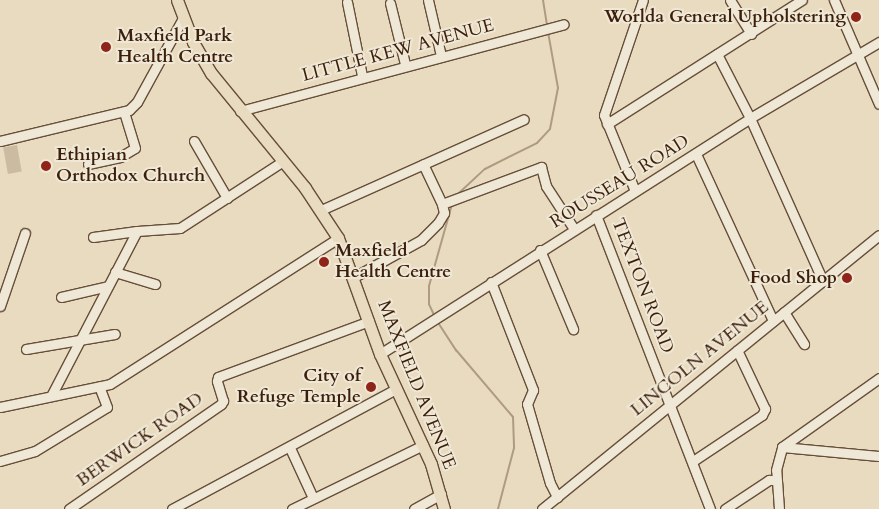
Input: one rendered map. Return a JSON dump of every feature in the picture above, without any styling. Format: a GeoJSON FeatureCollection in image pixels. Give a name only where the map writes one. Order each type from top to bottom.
{"type":"FeatureCollection","features":[{"type":"Feature","properties":{"kind":"main road","name":"MAXFIELD AVENUE"},"geometry":{"type":"LineString","coordinates":[[177,0],[183,18],[211,73],[321,210],[338,238],[354,277],[380,354],[423,445],[441,494],[444,509]]}},
{"type":"Feature","properties":{"kind":"street"},"geometry":{"type":"LineString","coordinates":[[428,0],[441,56]]}},
{"type":"Feature","properties":{"kind":"street"},"geometry":{"type":"LineString","coordinates":[[635,191],[604,115],[643,0]]}},
{"type":"Feature","properties":{"kind":"street"},"geometry":{"type":"LineString","coordinates":[[730,0],[751,34]]}},
{"type":"Feature","properties":{"kind":"street"},"geometry":{"type":"LineString","coordinates":[[607,124],[802,0]]}},
{"type":"Feature","properties":{"kind":"street"},"geometry":{"type":"LineString","coordinates":[[834,0],[879,104]]}},
{"type":"Feature","properties":{"kind":"street"},"geometry":{"type":"LineString","coordinates":[[347,2],[362,76]]}},
{"type":"Feature","properties":{"kind":"street"},"geometry":{"type":"LineString","coordinates":[[390,3],[405,64]]}},
{"type":"Feature","properties":{"kind":"street"},"geometry":{"type":"LineString","coordinates":[[0,141],[124,112],[137,102],[183,18]]}},
{"type":"Feature","properties":{"kind":"street","name":"LITTLE KEW AVENUE"},"geometry":{"type":"LineString","coordinates":[[240,111],[405,64],[564,24]]}},
{"type":"Feature","properties":{"kind":"street","name":"ROUSSEAU ROAD"},"geometry":{"type":"LineString","coordinates":[[380,354],[540,250],[696,154],[750,118],[879,42]]}},
{"type":"Feature","properties":{"kind":"street"},"geometry":{"type":"LineString","coordinates":[[717,54],[750,118],[822,281]]}},
{"type":"Feature","properties":{"kind":"street"},"geometry":{"type":"LineString","coordinates":[[88,164],[120,157],[135,148],[124,112]]}},
{"type":"Feature","properties":{"kind":"street"},"geometry":{"type":"LineString","coordinates":[[321,210],[524,119]]}},
{"type":"Feature","properties":{"kind":"street"},"geometry":{"type":"LineString","coordinates":[[194,141],[227,198]]}},
{"type":"Feature","properties":{"kind":"street"},"geometry":{"type":"LineString","coordinates":[[696,154],[773,321]]}},
{"type":"Feature","properties":{"kind":"street"},"geometry":{"type":"LineString","coordinates":[[93,237],[180,228],[283,161]]}},
{"type":"Feature","properties":{"kind":"street"},"geometry":{"type":"LineString","coordinates":[[354,277],[431,232],[444,213],[442,204],[423,164]]}},
{"type":"Feature","properties":{"kind":"street"},"geometry":{"type":"LineString","coordinates":[[442,204],[540,167],[546,186],[574,229]]}},
{"type":"Feature","properties":{"kind":"street","name":"TEXTON ROAD"},"geometry":{"type":"LineString","coordinates":[[596,215],[693,461],[710,509]]}},
{"type":"Feature","properties":{"kind":"street"},"geometry":{"type":"LineString","coordinates":[[51,396],[137,231]]}},
{"type":"Feature","properties":{"kind":"street"},"geometry":{"type":"LineString","coordinates":[[0,306],[25,233]]}},
{"type":"Feature","properties":{"kind":"street","name":"LINCOLN AVENUE"},"geometry":{"type":"LineString","coordinates":[[542,509],[879,235]]}},
{"type":"Feature","properties":{"kind":"street"},"geometry":{"type":"LineString","coordinates":[[0,407],[110,384],[338,238]]}},
{"type":"Feature","properties":{"kind":"street"},"geometry":{"type":"LineString","coordinates":[[540,250],[573,329]]}},
{"type":"Feature","properties":{"kind":"street"},"geometry":{"type":"LineString","coordinates":[[115,272],[155,284]]}},
{"type":"Feature","properties":{"kind":"street"},"geometry":{"type":"LineString","coordinates":[[491,282],[533,390],[527,404],[550,483],[557,496]]}},
{"type":"Feature","properties":{"kind":"street"},"geometry":{"type":"LineString","coordinates":[[61,298],[108,286]]}},
{"type":"Feature","properties":{"kind":"street"},"geometry":{"type":"LineString","coordinates":[[784,312],[804,344]]}},
{"type":"Feature","properties":{"kind":"street","name":"BERWICK ROAD"},"geometry":{"type":"LineString","coordinates":[[69,509],[221,404],[223,401],[217,382],[218,377],[369,320]]}},
{"type":"Feature","properties":{"kind":"street"},"geometry":{"type":"LineString","coordinates":[[26,349],[115,334]]}},
{"type":"Feature","properties":{"kind":"street"},"geometry":{"type":"LineString","coordinates":[[693,461],[762,415],[765,408],[737,350]]}},
{"type":"Feature","properties":{"kind":"street"},"geometry":{"type":"LineString","coordinates":[[779,509],[776,480],[777,459],[782,447],[877,382]]}},
{"type":"Feature","properties":{"kind":"street"},"geometry":{"type":"LineString","coordinates":[[0,461],[35,451],[107,407],[100,386]]}},
{"type":"Feature","properties":{"kind":"street"},"geometry":{"type":"LineString","coordinates":[[172,509],[290,448],[396,389]]}},
{"type":"Feature","properties":{"kind":"street"},"geometry":{"type":"LineString","coordinates":[[292,509],[423,445]]}},
{"type":"Feature","properties":{"kind":"street"},"geometry":{"type":"LineString","coordinates":[[782,447],[879,456]]}},
{"type":"Feature","properties":{"kind":"street"},"geometry":{"type":"LineString","coordinates":[[290,448],[313,498]]}},
{"type":"Feature","properties":{"kind":"street"},"geometry":{"type":"LineString","coordinates":[[725,509],[769,480],[776,480]]}},
{"type":"Feature","properties":{"kind":"street"},"geometry":{"type":"LineString","coordinates":[[414,509],[441,494]]}},
{"type":"Feature","properties":{"kind":"shaded area"},"geometry":{"type":"Polygon","coordinates":[[[17,145],[22,172],[8,174],[3,147],[17,145]]]}},
{"type":"Feature","properties":{"kind":"waterway"},"geometry":{"type":"LineString","coordinates":[[543,0],[547,25]]}},
{"type":"Feature","properties":{"kind":"waterway"},"geometry":{"type":"LineString","coordinates":[[459,193],[485,169],[537,143],[550,129],[558,88],[548,32]]}},
{"type":"Feature","properties":{"kind":"waterway"},"geometry":{"type":"LineString","coordinates":[[435,317],[429,304],[429,286],[452,204]]}},
{"type":"Feature","properties":{"kind":"waterway"},"geometry":{"type":"LineString","coordinates":[[437,321],[456,350],[513,417],[514,448],[498,509]]}},
{"type":"Feature","properties":{"kind":"place","name":"Worlda General Upholstering"},"geometry":{"type":"Point","coordinates":[856,17]}},
{"type":"Feature","properties":{"kind":"place","name":"Maxfield Park Health Centre"},"geometry":{"type":"Point","coordinates":[106,47]}},
{"type":"Feature","properties":{"kind":"place","name":"Ethipian Orthodox Church"},"geometry":{"type":"Point","coordinates":[46,166]}},
{"type":"Feature","properties":{"kind":"place","name":"Maxfield Health Centre"},"geometry":{"type":"Point","coordinates":[324,262]}},
{"type":"Feature","properties":{"kind":"place","name":"Food Shop"},"geometry":{"type":"Point","coordinates":[847,278]}},
{"type":"Feature","properties":{"kind":"place","name":"City of Refuge Temple"},"geometry":{"type":"Point","coordinates":[371,387]}}]}
